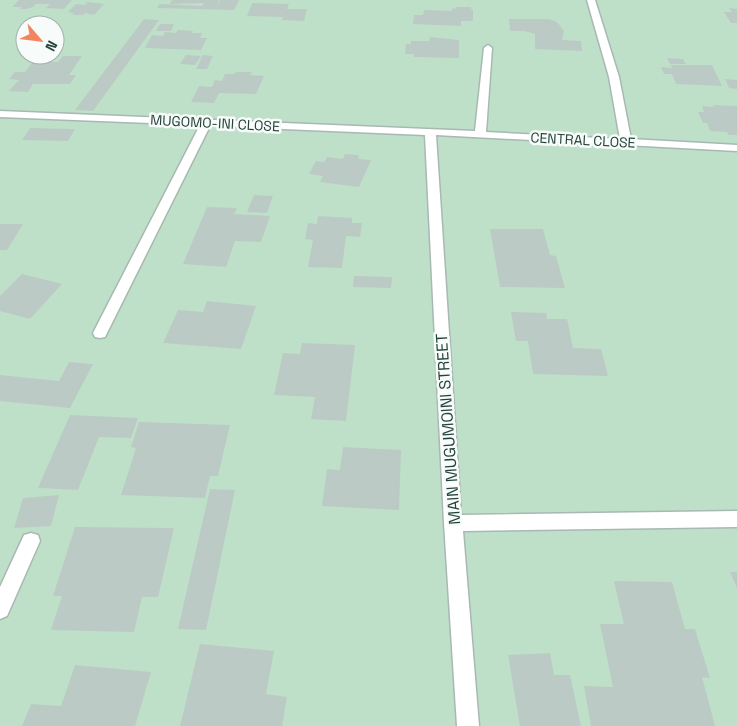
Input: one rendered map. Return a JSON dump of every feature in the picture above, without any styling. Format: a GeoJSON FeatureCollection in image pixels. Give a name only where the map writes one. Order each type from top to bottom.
{"type":"FeatureCollection","features":[{"type":"Feature","properties":{"kind":"street"},"geometry":{"type":"LineString","coordinates":[[591,0],[614,77],[626,142]]}},
{"type":"Feature","properties":{"kind":"street"},"geometry":{"type":"LineString","coordinates":[[480,135],[488,48]]}},
{"type":"Feature","properties":{"kind":"street","name":"MUGOMO-INI CLOSE"},"geometry":{"type":"LineString","coordinates":[[0,114],[430,132]]}},
{"type":"Feature","properties":{"kind":"street"},"geometry":{"type":"LineString","coordinates":[[100,333],[206,123]]}},
{"type":"Feature","properties":{"kind":"street","name":"CENTRAL CLOSE"},"geometry":{"type":"LineString","coordinates":[[430,132],[737,148]]}},
{"type":"Feature","properties":{"kind":"street","name":"MAIN MUGUMOINI STREET"},"geometry":{"type":"LineString","coordinates":[[430,132],[453,523],[468,726]]}},
{"type":"Feature","properties":{"kind":"street"},"geometry":{"type":"LineString","coordinates":[[453,523],[737,519]]}},
{"type":"Feature","properties":{"kind":"street"},"geometry":{"type":"LineString","coordinates":[[0,609],[31,541]]}},
{"type":"Feature","properties":{"kind":"green space"},"geometry":{"type":"Polygon","coordinates":[[[0,0],[737,0],[737,726],[0,726],[0,0]]]}},
{"type":"Feature","properties":{"kind":"building"},"geometry":{"type":"Polygon","coordinates":[[[19,0],[72,0],[64,9],[46,8],[50,4],[36,4],[26,9],[12,7],[19,0]]]}},
{"type":"Feature","properties":{"kind":"building"},"geometry":{"type":"Polygon","coordinates":[[[172,0],[219,0],[217,6],[220,0],[239,0],[234,10],[157,8],[159,4],[202,6],[204,3],[170,4],[172,0]]]}},
{"type":"Feature","properties":{"kind":"building"},"geometry":{"type":"Polygon","coordinates":[[[87,2],[104,4],[94,15],[85,13],[83,15],[72,15],[74,13],[68,12],[76,4],[85,5],[87,2]]]}},
{"type":"Feature","properties":{"kind":"building"},"geometry":{"type":"Polygon","coordinates":[[[252,3],[289,4],[287,9],[307,9],[304,21],[282,20],[283,17],[247,16],[252,3]]]}},
{"type":"Feature","properties":{"kind":"building"},"geometry":{"type":"Polygon","coordinates":[[[456,7],[471,7],[473,10],[473,21],[461,21],[461,26],[413,24],[414,15],[423,15],[424,10],[452,11],[452,8],[456,9],[456,7]]]}},
{"type":"Feature","properties":{"kind":"building"},"geometry":{"type":"Polygon","coordinates":[[[729,8],[737,9],[737,23],[731,23],[724,12],[732,12],[729,8]]]}},
{"type":"Feature","properties":{"kind":"building"},"geometry":{"type":"Polygon","coordinates":[[[144,19],[159,20],[93,111],[75,110],[144,19]]]}},
{"type":"Feature","properties":{"kind":"building"},"geometry":{"type":"Polygon","coordinates":[[[509,19],[549,19],[557,22],[564,31],[562,40],[581,41],[582,51],[535,49],[535,34],[524,31],[510,31],[509,19]]]}},
{"type":"Feature","properties":{"kind":"building"},"geometry":{"type":"Polygon","coordinates":[[[160,24],[174,24],[171,31],[156,31],[160,24]]]}},
{"type":"Feature","properties":{"kind":"building"},"geometry":{"type":"Polygon","coordinates":[[[178,30],[202,33],[200,38],[207,38],[201,50],[145,48],[152,35],[163,36],[165,32],[176,33],[178,30]]]}},
{"type":"Feature","properties":{"kind":"building"},"geometry":{"type":"Polygon","coordinates":[[[430,37],[459,40],[459,58],[414,57],[414,54],[405,54],[406,44],[411,44],[411,41],[429,41],[430,37]]]}},
{"type":"Feature","properties":{"kind":"building"},"geometry":{"type":"Polygon","coordinates":[[[186,55],[201,56],[195,65],[180,64],[186,55]]]}},
{"type":"Feature","properties":{"kind":"building"},"geometry":{"type":"Polygon","coordinates":[[[203,55],[213,56],[207,69],[196,69],[203,55]]]}},
{"type":"Feature","properties":{"kind":"building"},"geometry":{"type":"Polygon","coordinates":[[[65,56],[82,56],[69,75],[76,75],[70,84],[33,84],[28,92],[9,91],[19,80],[9,79],[15,72],[25,72],[31,65],[65,65],[65,56]]]}},
{"type":"Feature","properties":{"kind":"building"},"geometry":{"type":"Polygon","coordinates":[[[667,58],[683,59],[686,64],[670,64],[667,58]]]}},
{"type":"Feature","properties":{"kind":"building"},"geometry":{"type":"Polygon","coordinates":[[[671,65],[712,65],[722,86],[676,84],[672,74],[664,74],[661,67],[672,68],[671,65]]]}},
{"type":"Feature","properties":{"kind":"building"},"geometry":{"type":"Polygon","coordinates":[[[236,72],[252,72],[250,75],[264,76],[256,94],[219,93],[214,103],[191,102],[199,86],[212,87],[215,80],[222,81],[225,74],[234,74],[236,72]]]}},
{"type":"Feature","properties":{"kind":"building"},"geometry":{"type":"Polygon","coordinates":[[[725,79],[737,80],[737,89],[729,88],[725,79]]]}},
{"type":"Feature","properties":{"kind":"building"},"geometry":{"type":"Polygon","coordinates":[[[713,105],[737,106],[737,135],[728,135],[727,132],[710,131],[707,123],[703,123],[698,112],[704,112],[702,106],[714,107],[713,105]]]}},
{"type":"Feature","properties":{"kind":"building"},"geometry":{"type":"Polygon","coordinates":[[[30,128],[75,129],[68,141],[22,140],[30,128]]]}},
{"type":"Feature","properties":{"kind":"building"},"geometry":{"type":"Polygon","coordinates":[[[345,154],[359,155],[358,159],[371,160],[359,187],[320,182],[323,176],[309,174],[316,161],[324,162],[327,157],[343,159],[345,154]]]}},
{"type":"Feature","properties":{"kind":"building"},"geometry":{"type":"Polygon","coordinates":[[[254,195],[273,196],[267,213],[247,212],[254,195]]]}},
{"type":"Feature","properties":{"kind":"building"},"geometry":{"type":"Polygon","coordinates":[[[207,207],[237,208],[234,214],[270,216],[261,242],[235,241],[226,267],[183,264],[207,207]]]}},
{"type":"Feature","properties":{"kind":"building"},"geometry":{"type":"Polygon","coordinates":[[[318,216],[352,218],[352,223],[362,223],[360,237],[346,236],[342,268],[308,267],[313,240],[305,239],[308,223],[317,224],[318,216]]]}},
{"type":"Feature","properties":{"kind":"building"},"geometry":{"type":"Polygon","coordinates":[[[0,224],[23,224],[7,250],[0,250],[0,224]]]}},
{"type":"Feature","properties":{"kind":"building"},"geometry":{"type":"Polygon","coordinates":[[[490,229],[543,229],[550,255],[556,256],[565,288],[500,287],[490,229]]]}},
{"type":"Feature","properties":{"kind":"building"},"geometry":{"type":"Polygon","coordinates":[[[22,274],[62,284],[30,319],[0,311],[0,296],[22,274]]]}},
{"type":"Feature","properties":{"kind":"building"},"geometry":{"type":"Polygon","coordinates":[[[354,276],[392,277],[391,288],[353,287],[354,276]]]}},
{"type":"Feature","properties":{"kind":"building"},"geometry":{"type":"Polygon","coordinates":[[[207,301],[256,306],[241,349],[163,343],[178,310],[203,312],[207,301]]]}},
{"type":"Feature","properties":{"kind":"building"},"geometry":{"type":"Polygon","coordinates":[[[511,312],[546,313],[547,319],[567,319],[573,348],[601,349],[608,376],[533,374],[528,341],[516,341],[511,312]]]}},
{"type":"Feature","properties":{"kind":"building"},"geometry":{"type":"Polygon","coordinates":[[[302,343],[355,345],[346,421],[311,419],[315,397],[274,395],[283,353],[300,354],[302,343]]]}},
{"type":"Feature","properties":{"kind":"building"},"geometry":{"type":"Polygon","coordinates":[[[69,362],[93,364],[70,408],[0,401],[0,375],[59,381],[69,362]]]}},
{"type":"Feature","properties":{"kind":"building"},"geometry":{"type":"Polygon","coordinates":[[[70,415],[138,418],[131,438],[99,437],[78,490],[38,488],[70,415]]]}},
{"type":"Feature","properties":{"kind":"building"},"geometry":{"type":"Polygon","coordinates":[[[139,422],[230,425],[218,476],[210,476],[205,498],[121,495],[136,448],[131,447],[139,422]]]}},
{"type":"Feature","properties":{"kind":"building"},"geometry":{"type":"Polygon","coordinates":[[[343,447],[401,450],[399,510],[322,506],[327,469],[340,470],[343,447]]]}},
{"type":"Feature","properties":{"kind":"building"},"geometry":{"type":"Polygon","coordinates":[[[210,489],[235,490],[206,630],[178,629],[210,489]]]}},
{"type":"Feature","properties":{"kind":"building"},"geometry":{"type":"Polygon","coordinates":[[[59,495],[51,526],[14,528],[23,498],[59,495]]]}},
{"type":"Feature","properties":{"kind":"building"},"geometry":{"type":"Polygon","coordinates":[[[75,527],[174,528],[158,597],[142,597],[134,632],[51,630],[62,596],[53,596],[75,527]]]}},
{"type":"Feature","properties":{"kind":"building"},"geometry":{"type":"Polygon","coordinates":[[[730,572],[737,572],[737,588],[730,572]]]}},
{"type":"Feature","properties":{"kind":"building"},"geometry":{"type":"Polygon","coordinates":[[[614,581],[672,582],[685,629],[695,629],[710,678],[702,677],[715,726],[591,726],[584,686],[613,687],[600,624],[624,624],[614,581]]]}},
{"type":"Feature","properties":{"kind":"building"},"geometry":{"type":"Polygon","coordinates":[[[200,644],[274,651],[266,694],[287,697],[282,726],[180,726],[200,644]]]}},
{"type":"Feature","properties":{"kind":"building"},"geometry":{"type":"Polygon","coordinates":[[[550,653],[554,675],[570,675],[581,726],[520,726],[508,655],[550,653]]]}},
{"type":"Feature","properties":{"kind":"building"},"geometry":{"type":"Polygon","coordinates":[[[75,665],[151,672],[135,726],[22,726],[31,704],[61,706],[75,665]]]}}]}
